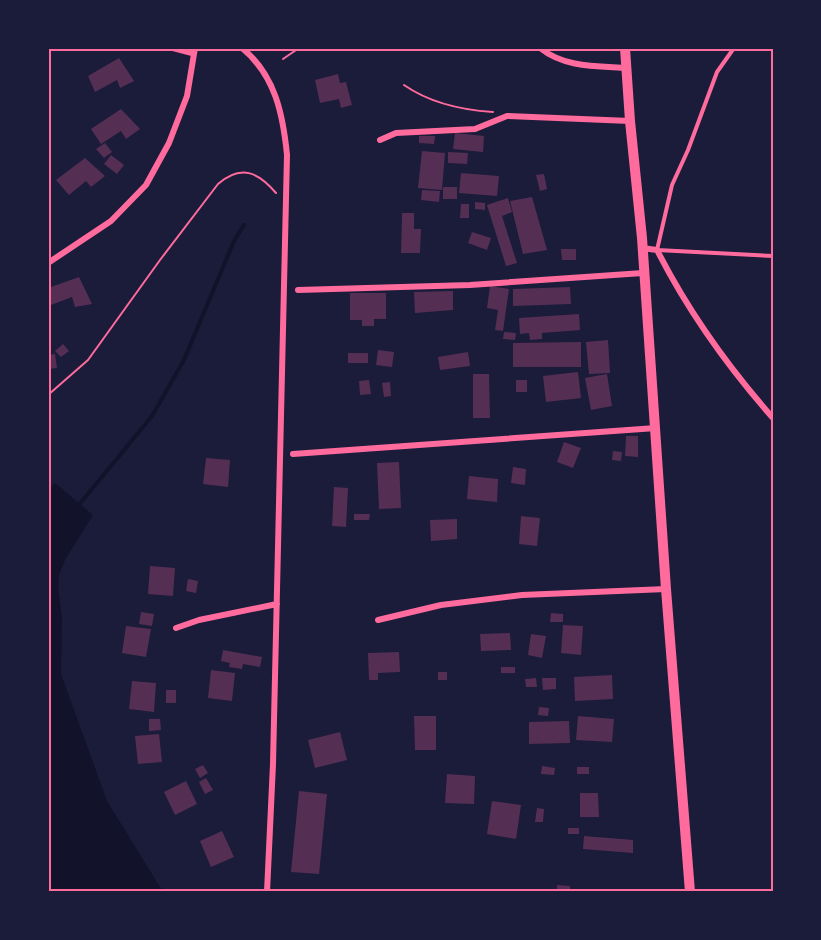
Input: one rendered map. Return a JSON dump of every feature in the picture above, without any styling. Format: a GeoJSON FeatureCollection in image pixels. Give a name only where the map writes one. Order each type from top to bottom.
{"type":"FeatureCollection","features":[{"type":"Feature","properties":{"kind":"main road"},"geometry":{"type":"LineString","coordinates":[[626,48],[690,892]]}},
{"type":"Feature","properties":{"kind":"street"},"geometry":{"type":"LineString","coordinates":[[48,263],[111,221],[146,185],[169,143],[187,96],[193,51],[172,48]]}},
{"type":"Feature","properties":{"kind":"street"},"geometry":{"type":"LineString","coordinates":[[242,48],[254,58],[267,75],[277,98],[287,155],[273,764],[267,892]]}},
{"type":"Feature","properties":{"kind":"street"},"geometry":{"type":"LineString","coordinates":[[540,48],[550,56],[579,65],[627,68]]}},
{"type":"Feature","properties":{"kind":"street"},"geometry":{"type":"LineString","coordinates":[[380,140],[396,133],[475,129],[507,116],[630,121]]}},
{"type":"Feature","properties":{"kind":"street"},"geometry":{"type":"LineString","coordinates":[[642,248],[657,250],[675,286],[704,330],[747,388],[773,418]]}},
{"type":"Feature","properties":{"kind":"street"},"geometry":{"type":"LineString","coordinates":[[298,290],[470,285],[644,273]]}},
{"type":"Feature","properties":{"kind":"street"},"geometry":{"type":"LineString","coordinates":[[293,454],[656,428]]}},
{"type":"Feature","properties":{"kind":"street"},"geometry":{"type":"LineString","coordinates":[[378,620],[441,605],[522,595],[666,589]]}},
{"type":"Feature","properties":{"kind":"street"},"geometry":{"type":"LineString","coordinates":[[176,628],[199,620],[276,604]]}},
{"type":"Feature","properties":{"kind":"lane"},"geometry":{"type":"LineString","coordinates":[[734,48],[717,72],[688,150],[672,185],[657,250],[773,256]]}},
{"type":"Feature","properties":{"kind":"path"},"geometry":{"type":"LineString","coordinates":[[283,59],[299,48]]}},
{"type":"Feature","properties":{"kind":"path"},"geometry":{"type":"LineString","coordinates":[[404,85],[422,97],[469,110],[494,112],[507,116]]}},
{"type":"Feature","properties":{"kind":"path"},"geometry":{"type":"LineString","coordinates":[[48,395],[88,360],[160,260],[219,184],[229,175],[247,172],[267,182],[282,199],[285,217]]}},
{"type":"Feature","properties":{"kind":"shaded area"},"geometry":{"type":"Polygon","coordinates":[[[55,483],[93,515],[65,560],[59,575],[62,618],[61,674],[107,801],[160,887],[168,892],[48,892],[48,490],[55,483]]]}},
{"type":"Feature","properties":{"kind":"building"},"geometry":{"type":"Polygon","coordinates":[[[119,58],[134,81],[120,88],[117,80],[95,92],[88,76],[119,58]]]}},
{"type":"Feature","properties":{"kind":"building"},"geometry":{"type":"Polygon","coordinates":[[[338,74],[340,83],[346,82],[352,105],[341,108],[339,99],[320,103],[315,80],[338,74]]]}},
{"type":"Feature","properties":{"kind":"building"},"geometry":{"type":"Polygon","coordinates":[[[121,109],[140,129],[126,139],[121,131],[101,144],[91,129],[121,109]]]}},
{"type":"Feature","properties":{"kind":"building"},"geometry":{"type":"Polygon","coordinates":[[[455,133],[484,136],[483,152],[453,149],[455,133]]]}},
{"type":"Feature","properties":{"kind":"building"},"geometry":{"type":"Polygon","coordinates":[[[419,136],[435,136],[434,144],[419,143],[419,136]]]}},
{"type":"Feature","properties":{"kind":"building"},"geometry":{"type":"Polygon","coordinates":[[[105,143],[112,152],[104,158],[96,149],[105,143]]]}},
{"type":"Feature","properties":{"kind":"building"},"geometry":{"type":"Polygon","coordinates":[[[422,151],[445,153],[442,190],[418,188],[422,151]]]}},
{"type":"Feature","properties":{"kind":"building"},"geometry":{"type":"Polygon","coordinates":[[[448,152],[468,153],[467,164],[448,163],[448,152]]]}},
{"type":"Feature","properties":{"kind":"building"},"geometry":{"type":"Polygon","coordinates":[[[111,155],[124,165],[117,174],[104,164],[111,155]]]}},
{"type":"Feature","properties":{"kind":"building"},"geometry":{"type":"Polygon","coordinates":[[[85,158],[105,176],[91,187],[86,181],[69,195],[56,180],[85,158]]]}},
{"type":"Feature","properties":{"kind":"building"},"geometry":{"type":"Polygon","coordinates":[[[461,173],[499,176],[497,196],[459,193],[461,173]]]}},
{"type":"Feature","properties":{"kind":"building"},"geometry":{"type":"Polygon","coordinates":[[[544,174],[547,189],[540,191],[536,175],[544,174]]]}},
{"type":"Feature","properties":{"kind":"building"},"geometry":{"type":"Polygon","coordinates":[[[443,187],[457,187],[457,199],[443,199],[443,187]]]}},
{"type":"Feature","properties":{"kind":"building"},"geometry":{"type":"Polygon","coordinates":[[[422,190],[440,191],[439,202],[421,200],[422,190]]]}},
{"type":"Feature","properties":{"kind":"building"},"geometry":{"type":"Polygon","coordinates":[[[532,197],[547,250],[523,254],[510,201],[532,197]]]}},
{"type":"Feature","properties":{"kind":"building"},"geometry":{"type":"Polygon","coordinates":[[[508,198],[512,212],[502,216],[517,263],[506,266],[487,205],[508,198]]]}},
{"type":"Feature","properties":{"kind":"building"},"geometry":{"type":"Polygon","coordinates":[[[475,202],[485,203],[485,210],[475,209],[475,202]]]}},
{"type":"Feature","properties":{"kind":"building"},"geometry":{"type":"Polygon","coordinates":[[[461,204],[469,204],[469,218],[460,218],[461,204]]]}},
{"type":"Feature","properties":{"kind":"building"},"geometry":{"type":"Polygon","coordinates":[[[402,213],[414,213],[414,229],[421,229],[420,253],[401,253],[402,213]]]}},
{"type":"Feature","properties":{"kind":"building"},"geometry":{"type":"Polygon","coordinates":[[[472,232],[491,238],[487,250],[468,243],[472,232]]]}},
{"type":"Feature","properties":{"kind":"building"},"geometry":{"type":"Polygon","coordinates":[[[561,249],[576,249],[576,260],[562,260],[561,249]]]}},
{"type":"Feature","properties":{"kind":"building"},"geometry":{"type":"Polygon","coordinates":[[[79,277],[92,304],[75,307],[72,297],[51,305],[48,288],[79,277]]]}},
{"type":"Feature","properties":{"kind":"building"},"geometry":{"type":"Polygon","coordinates":[[[490,286],[509,289],[503,331],[495,330],[498,310],[487,308],[490,286]]]}},
{"type":"Feature","properties":{"kind":"building"},"geometry":{"type":"Polygon","coordinates":[[[570,287],[571,304],[513,306],[513,289],[570,287]]]}},
{"type":"Feature","properties":{"kind":"building"},"geometry":{"type":"Polygon","coordinates":[[[453,291],[453,310],[415,313],[414,292],[453,291]]]}},
{"type":"Feature","properties":{"kind":"building"},"geometry":{"type":"Polygon","coordinates":[[[350,293],[386,293],[386,319],[374,319],[374,326],[362,326],[362,320],[350,320],[350,293]]]}},
{"type":"Feature","properties":{"kind":"building"},"geometry":{"type":"Polygon","coordinates":[[[579,314],[580,330],[542,333],[542,339],[530,340],[529,333],[520,334],[519,318],[579,314]]]}},
{"type":"Feature","properties":{"kind":"building"},"geometry":{"type":"Polygon","coordinates":[[[504,332],[516,333],[515,340],[503,339],[504,332]]]}},
{"type":"Feature","properties":{"kind":"building"},"geometry":{"type":"Polygon","coordinates":[[[608,340],[610,373],[589,374],[586,342],[608,340]]]}},
{"type":"Feature","properties":{"kind":"building"},"geometry":{"type":"Polygon","coordinates":[[[581,342],[581,367],[513,367],[513,343],[581,342]]]}},
{"type":"Feature","properties":{"kind":"building"},"geometry":{"type":"Polygon","coordinates":[[[63,344],[69,351],[61,357],[55,351],[63,344]]]}},
{"type":"Feature","properties":{"kind":"building"},"geometry":{"type":"Polygon","coordinates":[[[378,350],[394,352],[392,367],[376,365],[378,350]]]}},
{"type":"Feature","properties":{"kind":"building"},"geometry":{"type":"Polygon","coordinates":[[[468,352],[470,366],[440,370],[438,357],[468,352]]]}},
{"type":"Feature","properties":{"kind":"building"},"geometry":{"type":"Polygon","coordinates":[[[348,353],[368,353],[368,363],[348,363],[348,353]]]}},
{"type":"Feature","properties":{"kind":"building"},"geometry":{"type":"Polygon","coordinates":[[[55,354],[57,368],[48,369],[48,355],[55,354]]]}},
{"type":"Feature","properties":{"kind":"building"},"geometry":{"type":"Polygon","coordinates":[[[578,372],[581,398],[546,402],[543,376],[578,372]]]}},
{"type":"Feature","properties":{"kind":"building"},"geometry":{"type":"Polygon","coordinates":[[[473,374],[489,374],[490,418],[473,418],[473,374]]]}},
{"type":"Feature","properties":{"kind":"building"},"geometry":{"type":"Polygon","coordinates":[[[607,374],[612,406],[591,410],[585,378],[607,374]]]}},
{"type":"Feature","properties":{"kind":"building"},"geometry":{"type":"Polygon","coordinates":[[[369,380],[371,394],[360,395],[359,381],[369,380]]]}},
{"type":"Feature","properties":{"kind":"building"},"geometry":{"type":"Polygon","coordinates":[[[516,380],[527,380],[527,392],[516,392],[516,380]]]}},
{"type":"Feature","properties":{"kind":"building"},"geometry":{"type":"Polygon","coordinates":[[[390,382],[391,396],[384,397],[382,383],[390,382]]]}},
{"type":"Feature","properties":{"kind":"building"},"geometry":{"type":"Polygon","coordinates":[[[626,436],[638,436],[638,457],[625,456],[626,436]]]}},
{"type":"Feature","properties":{"kind":"building"},"geometry":{"type":"Polygon","coordinates":[[[564,442],[581,448],[573,468],[557,462],[564,442]]]}},
{"type":"Feature","properties":{"kind":"building"},"geometry":{"type":"Polygon","coordinates":[[[613,451],[622,452],[621,461],[612,460],[613,451]]]}},
{"type":"Feature","properties":{"kind":"building"},"geometry":{"type":"Polygon","coordinates":[[[206,458],[230,460],[228,487],[203,484],[206,458]]]}},
{"type":"Feature","properties":{"kind":"building"},"geometry":{"type":"Polygon","coordinates":[[[399,462],[401,508],[379,509],[377,463],[399,462]]]}},
{"type":"Feature","properties":{"kind":"building"},"geometry":{"type":"Polygon","coordinates":[[[513,467],[526,469],[525,485],[511,483],[513,467]]]}},
{"type":"Feature","properties":{"kind":"building"},"geometry":{"type":"Polygon","coordinates":[[[469,476],[498,479],[497,502],[467,499],[469,476]]]}},
{"type":"Feature","properties":{"kind":"building"},"geometry":{"type":"Polygon","coordinates":[[[334,487],[348,488],[346,527],[332,526],[334,487]]]}},
{"type":"Feature","properties":{"kind":"building"},"geometry":{"type":"Polygon","coordinates":[[[354,514],[370,514],[369,520],[354,520],[354,514]]]}},
{"type":"Feature","properties":{"kind":"building"},"geometry":{"type":"Polygon","coordinates":[[[521,516],[540,518],[537,546],[519,544],[521,516]]]}},
{"type":"Feature","properties":{"kind":"building"},"geometry":{"type":"Polygon","coordinates":[[[457,519],[457,539],[431,541],[430,520],[457,519]]]}},
{"type":"Feature","properties":{"kind":"building"},"geometry":{"type":"Polygon","coordinates":[[[150,566],[175,568],[173,596],[148,594],[150,566]]]}},
{"type":"Feature","properties":{"kind":"building"},"geometry":{"type":"Polygon","coordinates":[[[188,579],[198,581],[196,593],[186,591],[188,579]]]}},
{"type":"Feature","properties":{"kind":"building"},"geometry":{"type":"Polygon","coordinates":[[[141,612],[154,614],[152,626],[139,624],[141,612]]]}},
{"type":"Feature","properties":{"kind":"building"},"geometry":{"type":"Polygon","coordinates":[[[551,613],[563,614],[563,622],[550,622],[551,613]]]}},
{"type":"Feature","properties":{"kind":"building"},"geometry":{"type":"Polygon","coordinates":[[[563,625],[583,626],[581,655],[561,653],[563,625]]]}},
{"type":"Feature","properties":{"kind":"building"},"geometry":{"type":"Polygon","coordinates":[[[126,626],[151,629],[146,657],[122,653],[126,626]]]}},
{"type":"Feature","properties":{"kind":"building"},"geometry":{"type":"Polygon","coordinates":[[[510,633],[511,650],[481,651],[480,634],[510,633]]]}},
{"type":"Feature","properties":{"kind":"building"},"geometry":{"type":"Polygon","coordinates":[[[531,634],[546,636],[542,658],[528,655],[531,634]]]}},
{"type":"Feature","properties":{"kind":"building"},"geometry":{"type":"Polygon","coordinates":[[[223,650],[262,657],[260,667],[243,664],[242,669],[229,667],[230,663],[221,661],[223,650]]]}},
{"type":"Feature","properties":{"kind":"building"},"geometry":{"type":"Polygon","coordinates":[[[399,652],[400,672],[378,673],[378,680],[369,680],[368,653],[399,652]]]}},
{"type":"Feature","properties":{"kind":"building"},"geometry":{"type":"Polygon","coordinates":[[[501,667],[515,667],[515,673],[501,673],[501,667]]]}},
{"type":"Feature","properties":{"kind":"building"},"geometry":{"type":"Polygon","coordinates":[[[211,670],[235,673],[232,701],[208,698],[211,670]]]}},
{"type":"Feature","properties":{"kind":"building"},"geometry":{"type":"Polygon","coordinates":[[[438,672],[447,672],[447,680],[438,680],[438,672]]]}},
{"type":"Feature","properties":{"kind":"building"},"geometry":{"type":"Polygon","coordinates":[[[612,675],[613,699],[575,701],[574,677],[612,675]]]}},
{"type":"Feature","properties":{"kind":"building"},"geometry":{"type":"Polygon","coordinates":[[[536,678],[537,687],[526,687],[525,679],[536,678]]]}},
{"type":"Feature","properties":{"kind":"building"},"geometry":{"type":"Polygon","coordinates":[[[542,678],[556,678],[556,689],[543,690],[542,678]]]}},
{"type":"Feature","properties":{"kind":"building"},"geometry":{"type":"Polygon","coordinates":[[[132,681],[156,683],[154,712],[129,709],[132,681]]]}},
{"type":"Feature","properties":{"kind":"building"},"geometry":{"type":"Polygon","coordinates":[[[166,690],[176,690],[176,703],[166,703],[166,690]]]}},
{"type":"Feature","properties":{"kind":"building"},"geometry":{"type":"Polygon","coordinates":[[[539,707],[549,708],[548,716],[538,715],[539,707]]]}},
{"type":"Feature","properties":{"kind":"building"},"geometry":{"type":"Polygon","coordinates":[[[414,716],[436,716],[436,750],[415,750],[414,716]]]}},
{"type":"Feature","properties":{"kind":"building"},"geometry":{"type":"Polygon","coordinates":[[[578,716],[614,719],[612,742],[576,740],[578,716]]]}},
{"type":"Feature","properties":{"kind":"building"},"geometry":{"type":"Polygon","coordinates":[[[149,719],[160,719],[161,730],[149,731],[149,719]]]}},
{"type":"Feature","properties":{"kind":"building"},"geometry":{"type":"Polygon","coordinates":[[[569,721],[570,743],[529,744],[529,722],[569,721]]]}},
{"type":"Feature","properties":{"kind":"building"},"geometry":{"type":"Polygon","coordinates":[[[340,732],[347,760],[315,768],[308,740],[340,732]]]}},
{"type":"Feature","properties":{"kind":"building"},"geometry":{"type":"Polygon","coordinates":[[[159,734],[162,762],[138,764],[135,736],[159,734]]]}},
{"type":"Feature","properties":{"kind":"building"},"geometry":{"type":"Polygon","coordinates":[[[203,765],[208,773],[200,778],[195,769],[203,765]]]}},
{"type":"Feature","properties":{"kind":"building"},"geometry":{"type":"Polygon","coordinates":[[[542,766],[555,768],[554,775],[541,774],[542,766]]]}},
{"type":"Feature","properties":{"kind":"building"},"geometry":{"type":"Polygon","coordinates":[[[577,767],[589,767],[589,774],[577,774],[577,767]]]}},
{"type":"Feature","properties":{"kind":"building"},"geometry":{"type":"Polygon","coordinates":[[[447,774],[475,776],[474,804],[445,803],[447,774]]]}},
{"type":"Feature","properties":{"kind":"building"},"geometry":{"type":"Polygon","coordinates":[[[206,778],[213,790],[205,794],[199,782],[206,778]]]}},
{"type":"Feature","properties":{"kind":"building"},"geometry":{"type":"Polygon","coordinates":[[[186,781],[197,804],[175,815],[164,792],[186,781]]]}},
{"type":"Feature","properties":{"kind":"building"},"geometry":{"type":"Polygon","coordinates":[[[299,791],[327,794],[319,874],[291,872],[299,791]]]}},
{"type":"Feature","properties":{"kind":"building"},"geometry":{"type":"Polygon","coordinates":[[[580,793],[598,793],[599,817],[580,817],[580,793]]]}},
{"type":"Feature","properties":{"kind":"building"},"geometry":{"type":"Polygon","coordinates":[[[492,801],[521,805],[516,839],[487,834],[492,801]]]}},
{"type":"Feature","properties":{"kind":"building"},"geometry":{"type":"Polygon","coordinates":[[[537,808],[544,809],[543,822],[535,822],[537,808]]]}},
{"type":"Feature","properties":{"kind":"building"},"geometry":{"type":"Polygon","coordinates":[[[568,828],[579,828],[579,834],[568,834],[568,828]]]}},
{"type":"Feature","properties":{"kind":"building"},"geometry":{"type":"Polygon","coordinates":[[[222,831],[234,857],[211,867],[200,841],[222,831]]]}},
{"type":"Feature","properties":{"kind":"building"},"geometry":{"type":"Polygon","coordinates":[[[584,836],[633,840],[633,853],[583,849],[584,836]]]}},
{"type":"Feature","properties":{"kind":"building"},"geometry":{"type":"Polygon","coordinates":[[[557,885],[570,886],[570,892],[557,892],[557,885]]]}},
{"type":"Feature","properties":{"kind":"waterway"},"geometry":{"type":"LineString","coordinates":[[78,506],[152,416],[184,360],[234,241],[244,225]]}}]}
